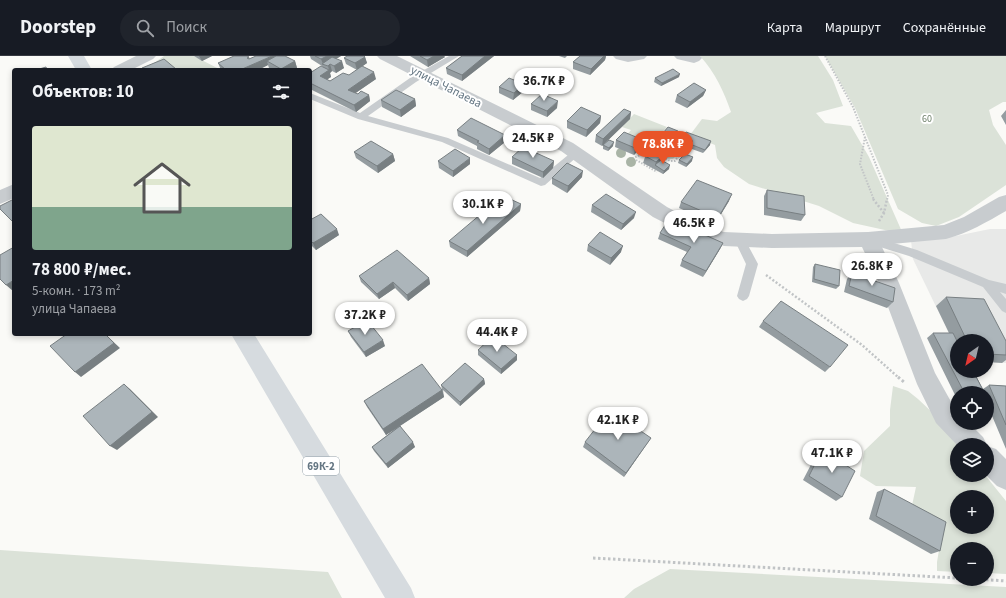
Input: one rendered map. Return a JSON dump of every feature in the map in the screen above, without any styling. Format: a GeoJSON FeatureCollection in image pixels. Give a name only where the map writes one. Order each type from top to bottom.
{"type":"FeatureCollection","features":[{"type":"Feature","properties":{"kind":"main road"},"geometry":{"type":"LineString","coordinates":[[76,56],[83,68]]}},
{"type":"Feature","properties":{"kind":"main road","name":"69К-2"},"geometry":{"type":"LineString","coordinates":[[243,336],[401,598]]}},
{"type":"Feature","properties":{"kind":"street"},"geometry":{"type":"LineString","coordinates":[[123,68],[148,56]]}},
{"type":"Feature","properties":{"kind":"street","name":"улица Чапаева"},"geometry":{"type":"LineString","coordinates":[[385,56],[576,153],[660,212],[701,233],[724,238],[772,241],[868,238],[946,232],[971,222],[1000,204]]}},
{"type":"Feature","properties":{"kind":"street"},"geometry":{"type":"LineString","coordinates":[[621,56],[638,56]]}},
{"type":"Feature","properties":{"kind":"street"},"geometry":{"type":"LineString","coordinates":[[0,197],[12,192]]}},
{"type":"Feature","properties":{"kind":"street"},"geometry":{"type":"LineString","coordinates":[[868,238],[889,283],[925,377],[945,415],[967,438]]}},
{"type":"Feature","properties":{"kind":"street"},"geometry":{"type":"LineString","coordinates":[[994,465],[1006,477]]}},
{"type":"Feature","properties":{"kind":"lane"},"geometry":{"type":"LineString","coordinates":[[361,117],[413,80],[455,56]]}},
{"type":"Feature","properties":{"kind":"lane"},"geometry":{"type":"LineString","coordinates":[[312,97],[361,117],[445,140],[541,183],[576,153]]}},
{"type":"Feature","properties":{"kind":"lane"},"geometry":{"type":"LineString","coordinates":[[868,238],[913,253],[987,284],[1006,289]]}},
{"type":"Feature","properties":{"kind":"lane"},"geometry":{"type":"LineString","coordinates":[[739,239],[752,264],[743,296]]}},
{"type":"Feature","properties":{"kind":"lane"},"geometry":{"type":"LineString","coordinates":[[987,284],[1006,308]]}},
{"type":"Feature","properties":{"kind":"path"},"geometry":{"type":"LineString","coordinates":[[825,56],[853,107],[888,195],[884,213],[868,238]]}},
{"type":"Feature","properties":{"kind":"path"},"geometry":{"type":"LineString","coordinates":[[865,136],[860,164],[873,198],[884,213]]}},
{"type":"Feature","properties":{"kind":"path"},"geometry":{"type":"LineString","coordinates":[[636,160],[644,152],[649,151],[662,138],[672,142],[674,140],[686,146],[673,162],[657,155]]}},
{"type":"Feature","properties":{"kind":"path"},"geometry":{"type":"LineString","coordinates":[[627,161],[636,160],[657,172]]}},
{"type":"Feature","properties":{"kind":"path"},"geometry":{"type":"LineString","coordinates":[[752,264],[862,345],[909,386]]}},
{"type":"Feature","properties":{"kind":"path"},"geometry":{"type":"LineString","coordinates":[[593,558],[950,578]]}},
{"type":"Feature","properties":{"kind":"path"},"geometry":{"type":"LineString","coordinates":[[994,580],[1006,581]]}},
{"type":"Feature","properties":{"kind":"shaded area"},"geometry":{"type":"Polygon","coordinates":[[[990,229],[1006,229],[1006,363],[994,362],[994,334],[950,334],[950,336],[913,259],[911,240],[951,237],[990,229]]]}},
{"type":"Feature","properties":{"kind":"green space"},"geometry":{"type":"Polygon","coordinates":[[[164,56],[194,56],[217,68],[147,68],[164,56]]]}},
{"type":"Feature","properties":{"kind":"green space"},"geometry":{"type":"Polygon","coordinates":[[[700,56],[818,56],[833,80],[843,106],[816,113],[825,123],[851,126],[869,157],[903,234],[853,223],[819,206],[749,184],[724,167],[717,158],[715,145],[690,135],[702,119],[717,121],[731,112],[718,82],[700,56]]]}},
{"type":"Feature","properties":{"kind":"green space","name":"60"},"geometry":{"type":"Polygon","coordinates":[[[825,56],[1006,56],[1006,102],[1003,102],[989,110],[993,125],[1006,145],[1006,185],[959,217],[936,226],[922,223],[898,209],[855,108],[825,56]]]}},
{"type":"Feature","properties":{"kind":"green space"},"geometry":{"type":"Polygon","coordinates":[[[634,114],[667,127],[658,137],[684,146],[673,159],[669,159],[650,150],[653,146],[652,145],[649,148],[625,137],[631,130],[622,127],[634,114]]]}},
{"type":"Feature","properties":{"kind":"green space"},"geometry":{"type":"Polygon","coordinates":[[[893,386],[908,391],[951,430],[954,438],[950,438],[950,482],[991,482],[1006,501],[1006,574],[994,573],[994,542],[950,542],[950,572],[937,571],[943,526],[911,510],[916,487],[876,486],[860,476],[864,451],[890,426],[893,386]]]}},
{"type":"Feature","properties":{"kind":"green space"},"geometry":{"type":"Polygon","coordinates":[[[0,550],[328,572],[342,598],[0,598],[0,550]]]}},
{"type":"Feature","properties":{"kind":"green space"},"geometry":{"type":"Polygon","coordinates":[[[670,569],[950,584],[950,586],[1006,587],[1006,598],[624,598],[634,589],[670,569]]]}},
{"type":"Feature","properties":{"kind":"building"},"geometry":{"type":"Polygon","coordinates":[[[234,56],[247,56],[249,59],[256,56],[272,56],[245,68],[224,68],[218,63],[234,56]]]}},
{"type":"Feature","properties":{"kind":"building"},"geometry":{"type":"Polygon","coordinates":[[[276,56],[285,56],[295,61],[283,68],[279,68],[267,61],[276,56]]]}},
{"type":"Feature","properties":{"kind":"building"},"geometry":{"type":"Polygon","coordinates":[[[315,56],[327,56],[321,59],[315,56]]]}},
{"type":"Feature","properties":{"kind":"building"},"geometry":{"type":"Polygon","coordinates":[[[347,56],[365,57],[355,63],[344,58],[347,56]]]}},
{"type":"Feature","properties":{"kind":"building"},"geometry":{"type":"Polygon","coordinates":[[[420,56],[434,56],[427,60],[420,56]]]}},
{"type":"Feature","properties":{"kind":"building"},"geometry":{"type":"Polygon","coordinates":[[[462,56],[485,56],[462,75],[446,68],[462,56]]]}},
{"type":"Feature","properties":{"kind":"building"},"geometry":{"type":"Polygon","coordinates":[[[580,56],[604,56],[591,69],[573,62],[580,56]]]}},
{"type":"Feature","properties":{"kind":"building"},"geometry":{"type":"Polygon","coordinates":[[[332,57],[342,61],[334,66],[330,64],[328,66],[322,64],[332,57]]]}},
{"type":"Feature","properties":{"kind":"building"},"geometry":{"type":"Polygon","coordinates":[[[164,59],[175,68],[142,68],[164,59]]]}},
{"type":"Feature","properties":{"kind":"building"},"geometry":{"type":"Polygon","coordinates":[[[321,66],[329,70],[320,76],[330,81],[343,73],[349,75],[362,66],[374,72],[348,90],[358,94],[361,91],[369,95],[354,105],[312,84],[312,72],[321,66]]]}},
{"type":"Feature","properties":{"kind":"building"},"geometry":{"type":"Polygon","coordinates":[[[673,69],[680,74],[662,83],[655,78],[673,69]]]}},
{"type":"Feature","properties":{"kind":"building"},"geometry":{"type":"Polygon","coordinates":[[[509,78],[524,84],[514,93],[499,87],[509,78]]]}},
{"type":"Feature","properties":{"kind":"building"},"geometry":{"type":"Polygon","coordinates":[[[694,83],[706,90],[690,102],[677,95],[694,83]]]}},
{"type":"Feature","properties":{"kind":"building"},"geometry":{"type":"Polygon","coordinates":[[[396,90],[415,99],[400,110],[381,100],[396,90]]]}},
{"type":"Feature","properties":{"kind":"building"},"geometry":{"type":"Polygon","coordinates":[[[542,94],[558,101],[547,111],[531,104],[542,94]]]}},
{"type":"Feature","properties":{"kind":"building"},"geometry":{"type":"Polygon","coordinates":[[[581,107],[601,116],[587,130],[567,121],[581,107]]]}},
{"type":"Feature","properties":{"kind":"building"},"geometry":{"type":"Polygon","coordinates":[[[624,109],[631,112],[603,139],[596,135],[624,109]]]}},
{"type":"Feature","properties":{"kind":"building"},"geometry":{"type":"Polygon","coordinates":[[[471,118],[505,135],[489,149],[477,142],[479,141],[457,130],[471,118]]]}},
{"type":"Feature","properties":{"kind":"building"},"geometry":{"type":"Polygon","coordinates":[[[668,127],[678,131],[673,137],[663,133],[668,127]]]}},
{"type":"Feature","properties":{"kind":"building"},"geometry":{"type":"Polygon","coordinates":[[[624,132],[643,140],[635,148],[616,140],[624,132]]]}},
{"type":"Feature","properties":{"kind":"building"},"geometry":{"type":"Polygon","coordinates":[[[686,132],[711,141],[705,150],[690,144],[693,141],[682,136],[686,132]]]}},
{"type":"Feature","properties":{"kind":"building"},"geometry":{"type":"Polygon","coordinates":[[[609,140],[614,142],[609,148],[603,145],[609,140]]]}},
{"type":"Feature","properties":{"kind":"building"},"geometry":{"type":"Polygon","coordinates":[[[371,141],[393,154],[377,166],[354,152],[371,141]]]}},
{"type":"Feature","properties":{"kind":"building"},"geometry":{"type":"Polygon","coordinates":[[[523,147],[554,161],[543,172],[512,157],[523,147]]]}},
{"type":"Feature","properties":{"kind":"building"},"geometry":{"type":"Polygon","coordinates":[[[652,147],[665,154],[656,162],[645,156],[649,153],[647,151],[652,147]]]}},
{"type":"Feature","properties":{"kind":"building"},"geometry":{"type":"Polygon","coordinates":[[[455,149],[470,158],[453,171],[438,161],[455,149]]]}},
{"type":"Feature","properties":{"kind":"building"},"geometry":{"type":"Polygon","coordinates":[[[685,154],[693,157],[687,164],[679,160],[685,154]]]}},
{"type":"Feature","properties":{"kind":"building"},"geometry":{"type":"Polygon","coordinates":[[[661,160],[670,165],[664,171],[655,165],[661,160]]]}},
{"type":"Feature","properties":{"kind":"building"},"geometry":{"type":"Polygon","coordinates":[[[567,163],[583,171],[568,186],[552,178],[567,163]]]}},
{"type":"Feature","properties":{"kind":"building"},"geometry":{"type":"Polygon","coordinates":[[[697,180],[732,194],[718,218],[681,202],[697,180]]]}},
{"type":"Feature","properties":{"kind":"building"},"geometry":{"type":"Polygon","coordinates":[[[767,190],[804,196],[805,215],[767,208],[767,190]]]}},
{"type":"Feature","properties":{"kind":"building"},"geometry":{"type":"Polygon","coordinates":[[[606,194],[636,212],[623,224],[592,205],[606,194]]]}},
{"type":"Feature","properties":{"kind":"building"},"geometry":{"type":"Polygon","coordinates":[[[510,199],[521,204],[467,251],[449,241],[494,203],[501,207],[510,199]]]}},
{"type":"Feature","properties":{"kind":"building"},"geometry":{"type":"Polygon","coordinates":[[[12,200],[12,221],[0,209],[0,206],[12,200]]]}},
{"type":"Feature","properties":{"kind":"building"},"geometry":{"type":"Polygon","coordinates":[[[321,214],[337,229],[313,243],[312,219],[321,214]]]}},
{"type":"Feature","properties":{"kind":"building"},"geometry":{"type":"Polygon","coordinates":[[[669,219],[723,243],[706,271],[682,260],[691,247],[660,233],[669,219]]]}},
{"type":"Feature","properties":{"kind":"building"},"geometry":{"type":"Polygon","coordinates":[[[600,232],[623,246],[611,258],[588,245],[600,232]]]}},
{"type":"Feature","properties":{"kind":"building"},"geometry":{"type":"Polygon","coordinates":[[[12,248],[12,281],[6,285],[0,279],[0,255],[12,248]]]}},
{"type":"Feature","properties":{"kind":"building"},"geometry":{"type":"Polygon","coordinates":[[[397,250],[429,278],[407,295],[393,282],[377,294],[359,276],[397,250]]]}},
{"type":"Feature","properties":{"kind":"building"},"geometry":{"type":"Polygon","coordinates":[[[815,264],[840,270],[839,286],[814,279],[815,264]]]}},
{"type":"Feature","properties":{"kind":"building"},"geometry":{"type":"Polygon","coordinates":[[[852,273],[895,288],[893,302],[849,286],[852,273]]]}},
{"type":"Feature","properties":{"kind":"building"},"geometry":{"type":"Polygon","coordinates":[[[946,297],[984,299],[1006,341],[1006,355],[994,354],[994,334],[964,334],[946,297]]]}},
{"type":"Feature","properties":{"kind":"building"},"geometry":{"type":"Polygon","coordinates":[[[781,301],[848,345],[830,367],[763,321],[781,301]]]}},
{"type":"Feature","properties":{"kind":"building"},"geometry":{"type":"Polygon","coordinates":[[[367,320],[383,340],[364,352],[348,331],[367,320]]]}},
{"type":"Feature","properties":{"kind":"building"},"geometry":{"type":"Polygon","coordinates":[[[933,333],[953,333],[950,334],[950,365],[933,333]]]}},
{"type":"Feature","properties":{"kind":"building"},"geometry":{"type":"Polygon","coordinates":[[[64,336],[107,336],[114,343],[75,372],[50,346],[64,336]]]}},
{"type":"Feature","properties":{"kind":"building"},"geometry":{"type":"Polygon","coordinates":[[[493,336],[517,355],[501,369],[478,350],[493,336]]]}},
{"type":"Feature","properties":{"kind":"building"},"geometry":{"type":"Polygon","coordinates":[[[465,363],[484,379],[460,402],[441,385],[465,363]]]}},
{"type":"Feature","properties":{"kind":"building"},"geometry":{"type":"Polygon","coordinates":[[[422,364],[442,390],[383,429],[364,401],[422,364]]]}},
{"type":"Feature","properties":{"kind":"building"},"geometry":{"type":"Polygon","coordinates":[[[957,378],[977,378],[981,386],[961,386],[957,378]]]}},
{"type":"Feature","properties":{"kind":"building"},"geometry":{"type":"Polygon","coordinates":[[[124,384],[152,412],[110,446],[83,416],[124,384]]]}},
{"type":"Feature","properties":{"kind":"building"},"geometry":{"type":"Polygon","coordinates":[[[989,385],[1006,386],[1006,425],[994,397],[994,386],[989,385]]]}},
{"type":"Feature","properties":{"kind":"building"},"geometry":{"type":"Polygon","coordinates":[[[610,410],[651,438],[626,473],[585,442],[610,410]]]}},
{"type":"Feature","properties":{"kind":"building"},"geometry":{"type":"Polygon","coordinates":[[[400,426],[413,442],[386,464],[372,447],[400,426]]]}},
{"type":"Feature","properties":{"kind":"building"},"geometry":{"type":"Polygon","coordinates":[[[822,450],[855,471],[842,497],[809,476],[822,450]]]}},
{"type":"Feature","properties":{"kind":"building"},"geometry":{"type":"Polygon","coordinates":[[[884,489],[946,522],[940,551],[876,516],[884,489]]]}}]}
